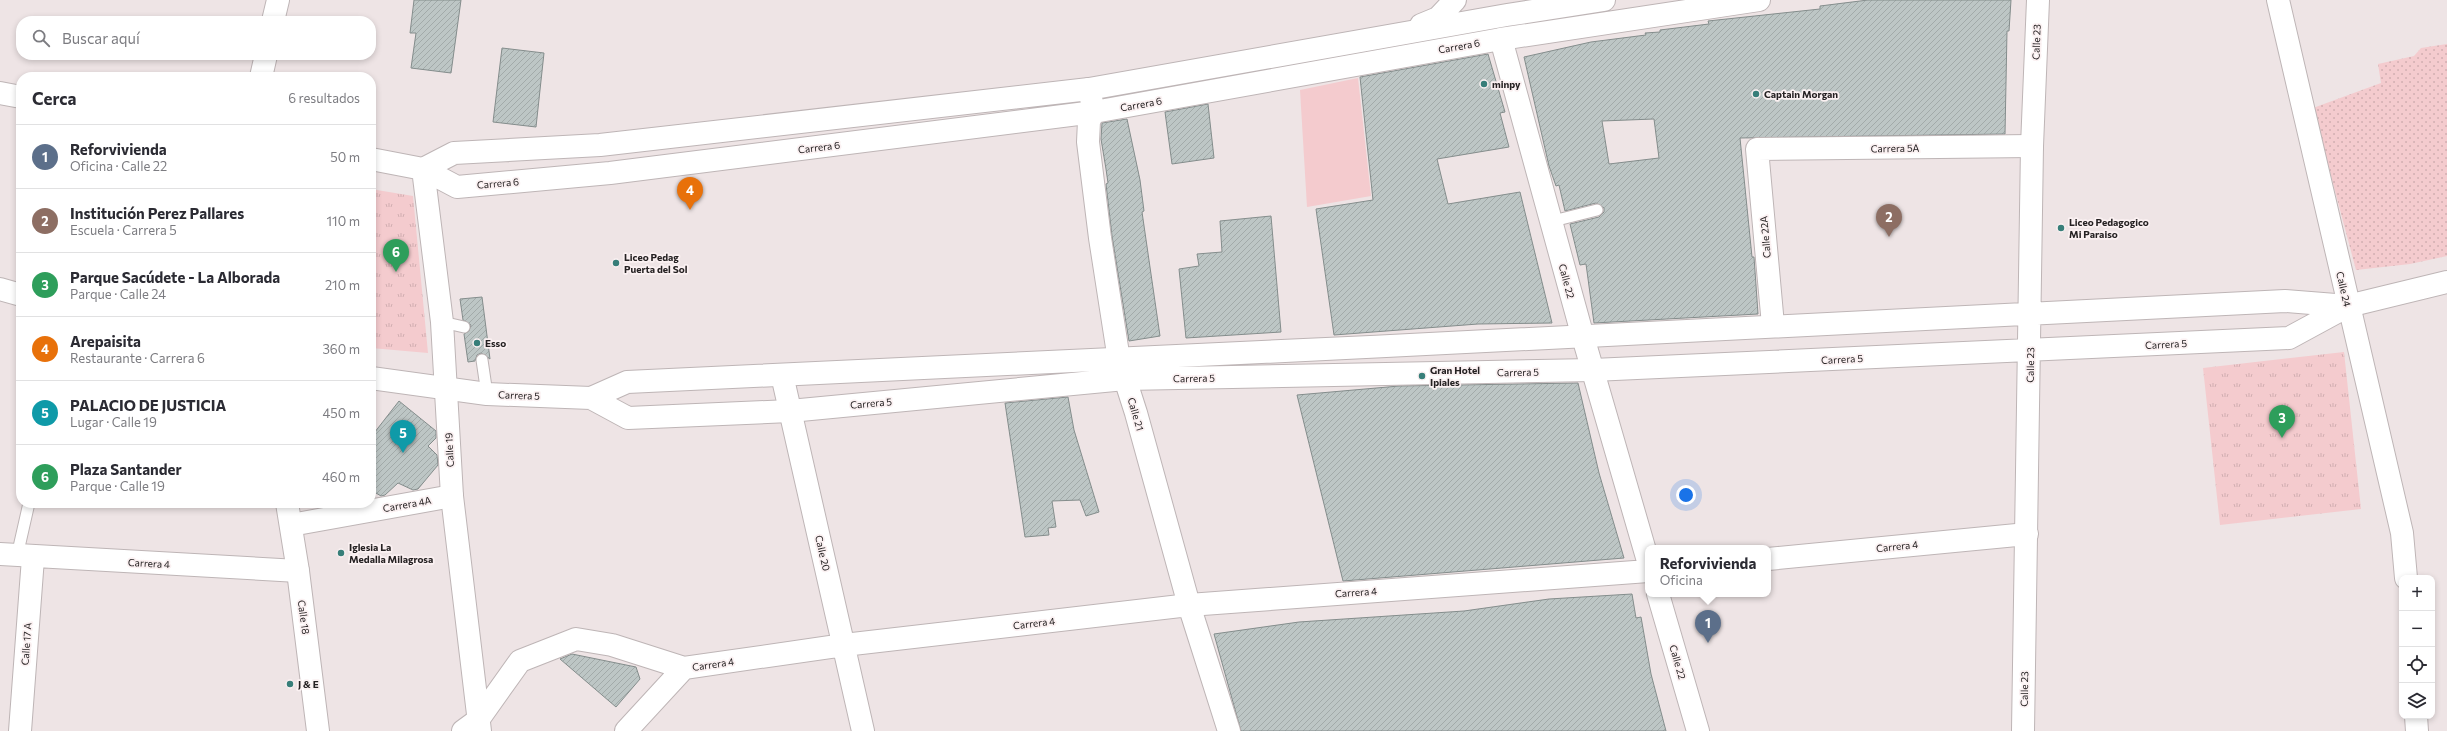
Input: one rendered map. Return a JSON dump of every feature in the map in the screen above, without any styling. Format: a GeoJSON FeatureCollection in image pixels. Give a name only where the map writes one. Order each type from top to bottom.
{"type":"FeatureCollection","features":[{"type":"Feature","properties":{"kind":"street"},"geometry":{"type":"LineString","coordinates":[[274,16],[278,0]]}},
{"type":"Feature","properties":{"kind":"street"},"geometry":{"type":"LineString","coordinates":[[1398,34],[1438,18],[1455,0]]}},
{"type":"Feature","properties":{"kind":"street"},"geometry":{"type":"LineString","coordinates":[[423,169],[454,153],[600,145],[1089,89],[1398,34],[1505,7],[1604,0]]}},
{"type":"Feature","properties":{"kind":"street","name":"Carrera 6"},"geometry":{"type":"LineString","coordinates":[[376,160],[423,169],[457,187],[610,173],[1094,112],[1501,39],[1759,0]]}},
{"type":"Feature","properties":{"kind":"street","name":"Calle 23"},"geometry":{"type":"LineString","coordinates":[[2023,731],[2031,313],[2032,146],[2038,0]]}},
{"type":"Feature","properties":{"kind":"street","name":"Calle 24"},"geometry":{"type":"LineString","coordinates":[[2278,0],[2348,306],[2402,532],[2406,575]]}},
{"type":"Feature","properties":{"kind":"street","name":"Calle 22"},"geometry":{"type":"LineString","coordinates":[[1505,7],[1501,39],[1582,335],[1645,551]]}},
{"type":"Feature","properties":{"kind":"street"},"geometry":{"type":"LineString","coordinates":[[262,72],[265,60]]}},
{"type":"Feature","properties":{"kind":"street","name":"Calle 21"},"geometry":{"type":"LineString","coordinates":[[1089,89],[1094,112],[1089,121],[1088,142],[1100,238],[1122,369],[1189,605],[1229,731]]}},
{"type":"Feature","properties":{"kind":"street","name":"Carrera 5A"},"geometry":{"type":"LineString","coordinates":[[1757,149],[2032,146]]}},
{"type":"Feature","properties":{"kind":"street","name":"Calle 22A"},"geometry":{"type":"LineString","coordinates":[[1757,149],[1773,325]]}},
{"type":"Feature","properties":{"kind":"street","name":"Calle 19"},"geometry":{"type":"LineString","coordinates":[[423,169],[442,322],[452,496],[474,727]]}},
{"type":"Feature","properties":{"kind":"street","name":"Carrera 5"},"geometry":{"type":"LineString","coordinates":[[376,379],[487,394],[591,398],[627,382],[782,375],[1122,369],[1593,370],[2030,351],[2289,338],[2348,306],[2447,282]]}},
{"type":"Feature","properties":{"kind":"street"},"geometry":{"type":"LineString","coordinates":[[0,289],[16,294]]}},
{"type":"Feature","properties":{"kind":"street","name":"Carrera 5"},"geometry":{"type":"LineString","coordinates":[[591,398],[628,418],[790,411],[1122,369],[1582,335],[2285,301],[2348,306]]}},
{"type":"Feature","properties":{"kind":"street","name":"Calle 20"},"geometry":{"type":"LineString","coordinates":[[782,375],[863,731]]}},
{"type":"Feature","properties":{"kind":"street","name":"Carrera 4A"},"geometry":{"type":"LineString","coordinates":[[291,525],[452,496]]}},
{"type":"Feature","properties":{"kind":"street","name":"Calle 18"},"geometry":{"type":"LineString","coordinates":[[288,508],[298,571],[318,731]]}},
{"type":"Feature","properties":{"kind":"street","name":"Carrera 4"},"geometry":{"type":"LineString","coordinates":[[1771,559],[2027,534]]}},
{"type":"Feature","properties":{"kind":"street","name":"Carrera 4"},"geometry":{"type":"LineString","coordinates":[[17,556],[298,571]]}},
{"type":"Feature","properties":{"kind":"street","name":"Calle 17 A"},"geometry":{"type":"LineString","coordinates":[[17,556],[20,731]]}},
{"type":"Feature","properties":{"kind":"street","name":"Carrera 4"},"geometry":{"type":"LineString","coordinates":[[474,727],[520,661],[576,639],[612,645],[684,668],[844,645],[1189,605],[1645,571]]}},
{"type":"Feature","properties":{"kind":"street","name":"Calle 22"},"geometry":{"type":"LineString","coordinates":[[1659,597],[1698,731]]}},
{"type":"Feature","properties":{"kind":"street"},"geometry":{"type":"LineString","coordinates":[[626,731],[684,668]]}},
{"type":"Feature","properties":{"kind":"street"},"geometry":{"type":"LineString","coordinates":[[2416,719],[2417,731]]}},
{"type":"Feature","properties":{"kind":"lane"},"geometry":{"type":"LineString","coordinates":[[1561,219],[1597,210]]}},
{"type":"Feature","properties":{"kind":"lane"},"geometry":{"type":"LineString","coordinates":[[442,322],[464,327]]}},
{"type":"Feature","properties":{"kind":"lane"},"geometry":{"type":"LineString","coordinates":[[482,360],[487,394]]}},
{"type":"Feature","properties":{"kind":"lane"},"geometry":{"type":"LineString","coordinates":[[17,556],[28,508]]}},
{"type":"Feature","properties":{"kind":"green space"},"geometry":{"type":"Polygon","coordinates":[[[2447,44],[2447,256],[2410,264],[2356,270],[2313,108],[2381,83],[2378,64],[2414,56],[2421,48],[2447,44]]]}},
{"type":"Feature","properties":{"kind":"green space"},"geometry":{"type":"Polygon","coordinates":[[[1358,78],[1371,196],[1307,207],[1300,90],[1358,78]]]}},
{"type":"Feature","properties":{"kind":"green space"},"geometry":{"type":"Polygon","coordinates":[[[376,190],[413,196],[428,353],[376,348],[376,190]]]}},
{"type":"Feature","properties":{"kind":"green space"},"geometry":{"type":"Polygon","coordinates":[[[2344,352],[2361,509],[2220,525],[2203,368],[2344,352]]]}},
{"type":"Feature","properties":{"kind":"building"},"geometry":{"type":"Polygon","coordinates":[[[414,0],[461,0],[451,73],[411,68],[416,33],[410,33],[414,0]]]}},
{"type":"Feature","properties":{"kind":"building"},"geometry":{"type":"Polygon","coordinates":[[[1868,0],[2011,0],[2009,31],[2007,31],[2005,134],[1740,138],[1752,257],[1754,257],[1758,314],[1594,323],[1586,264],[1580,265],[1570,224],[1599,217],[1604,212],[1604,208],[1596,203],[1565,211],[1559,185],[1556,186],[1549,166],[1524,57],[1591,42],[1646,35],[1645,33],[1660,32],[1660,30],[1709,24],[1708,21],[1820,9],[1820,6],[1868,0]],[[1654,119],[1602,121],[1609,164],[1659,158],[1654,119]]]}},
{"type":"Feature","properties":{"kind":"building"},"geometry":{"type":"Polygon","coordinates":[[[502,48],[544,53],[536,127],[493,122],[502,48]]]}},
{"type":"Feature","properties":{"kind":"building"},"geometry":{"type":"Polygon","coordinates":[[[1488,54],[1505,112],[1500,113],[1509,147],[1437,159],[1448,204],[1520,192],[1552,323],[1478,324],[1334,335],[1316,209],[1373,200],[1360,77],[1488,54]]]}},
{"type":"Feature","properties":{"kind":"building"},"geometry":{"type":"Polygon","coordinates":[[[1208,104],[1214,158],[1172,164],[1165,112],[1208,104]]]}},
{"type":"Feature","properties":{"kind":"building"},"geometry":{"type":"Polygon","coordinates":[[[1127,119],[1140,180],[1144,211],[1142,212],[1160,336],[1129,341],[1112,236],[1106,184],[1108,183],[1101,139],[1102,123],[1127,119]]]}},
{"type":"Feature","properties":{"kind":"building"},"geometry":{"type":"Polygon","coordinates":[[[1271,216],[1281,332],[1186,338],[1179,269],[1199,266],[1197,254],[1222,252],[1220,221],[1271,216]]]}},
{"type":"Feature","properties":{"kind":"building","name":"Esso"},"geometry":{"type":"Polygon","coordinates":[[[482,297],[490,359],[481,353],[477,355],[475,361],[468,362],[464,334],[469,331],[471,325],[463,320],[460,299],[482,297]]]}},
{"type":"Feature","properties":{"kind":"building"},"geometry":{"type":"Polygon","coordinates":[[[1578,383],[1599,473],[1624,558],[1343,581],[1297,395],[1399,386],[1578,383]]]}},
{"type":"Feature","properties":{"kind":"building"},"geometry":{"type":"Polygon","coordinates":[[[1068,397],[1074,430],[1099,512],[1086,516],[1080,500],[1052,501],[1056,527],[1048,528],[1049,535],[1025,537],[1005,403],[1068,397]]]}},
{"type":"Feature","properties":{"kind":"building"},"geometry":{"type":"Polygon","coordinates":[[[399,401],[436,431],[436,438],[428,446],[437,455],[438,465],[418,489],[413,490],[398,483],[385,495],[381,496],[376,493],[376,431],[399,401]]]}},
{"type":"Feature","properties":{"kind":"building"},"geometry":{"type":"Polygon","coordinates":[[[1632,594],[1636,618],[1641,617],[1651,674],[1666,731],[1241,731],[1214,634],[1299,622],[1464,611],[1549,599],[1632,594]]]}},
{"type":"Feature","properties":{"kind":"building"},"geometry":{"type":"Polygon","coordinates":[[[572,654],[636,667],[640,679],[616,707],[560,659],[572,654]]]}},
{"type":"Feature","properties":{"kind":"place","name":"minpy"},"geometry":{"type":"Point","coordinates":[1484,84]}},
{"type":"Feature","properties":{"kind":"place","name":"Captain Morgan"},"geometry":{"type":"Point","coordinates":[1756,94]}},
{"type":"Feature","properties":{"kind":"place","name":"Arepaisita"},"geometry":{"type":"Point","coordinates":[690,210]}},
{"type":"Feature","properties":{"kind":"place","name":"Liceo Pedagogico Mi Paraiso"},"geometry":{"type":"Point","coordinates":[2061,228]}},
{"type":"Feature","properties":{"kind":"place","name":"Institución Perez Pallares"},"geometry":{"type":"Point","coordinates":[1889,237]}},
{"type":"Feature","properties":{"kind":"place","name":"Liceo Pedag Puerta del Sol"},"geometry":{"type":"Point","coordinates":[616,263]}},
{"type":"Feature","properties":{"kind":"place","name":"Plaza Santander"},"geometry":{"type":"Point","coordinates":[396,272]}},
{"type":"Feature","properties":{"kind":"place","name":"Esso"},"geometry":{"type":"Point","coordinates":[477,343]}},
{"type":"Feature","properties":{"kind":"place","name":"Gran Hotel Ipiales"},"geometry":{"type":"Point","coordinates":[1422,376]}},
{"type":"Feature","properties":{"kind":"place","name":"Parque Sacúdete - La Alborada"},"geometry":{"type":"Point","coordinates":[2282,438]}},
{"type":"Feature","properties":{"kind":"place","name":"PALACIO DE JUSTICIA"},"geometry":{"type":"Point","coordinates":[403,453]}},
{"type":"Feature","properties":{"kind":"place","name":"Iglesia La Medalla Milagrosa"},"geometry":{"type":"Point","coordinates":[341,553]}},
{"type":"Feature","properties":{"kind":"place","name":"Reforvivienda"},"geometry":{"type":"Point","coordinates":[1708,643]}},
{"type":"Feature","properties":{"kind":"place","name":"J & E"},"geometry":{"type":"Point","coordinates":[290,684]}}]}
